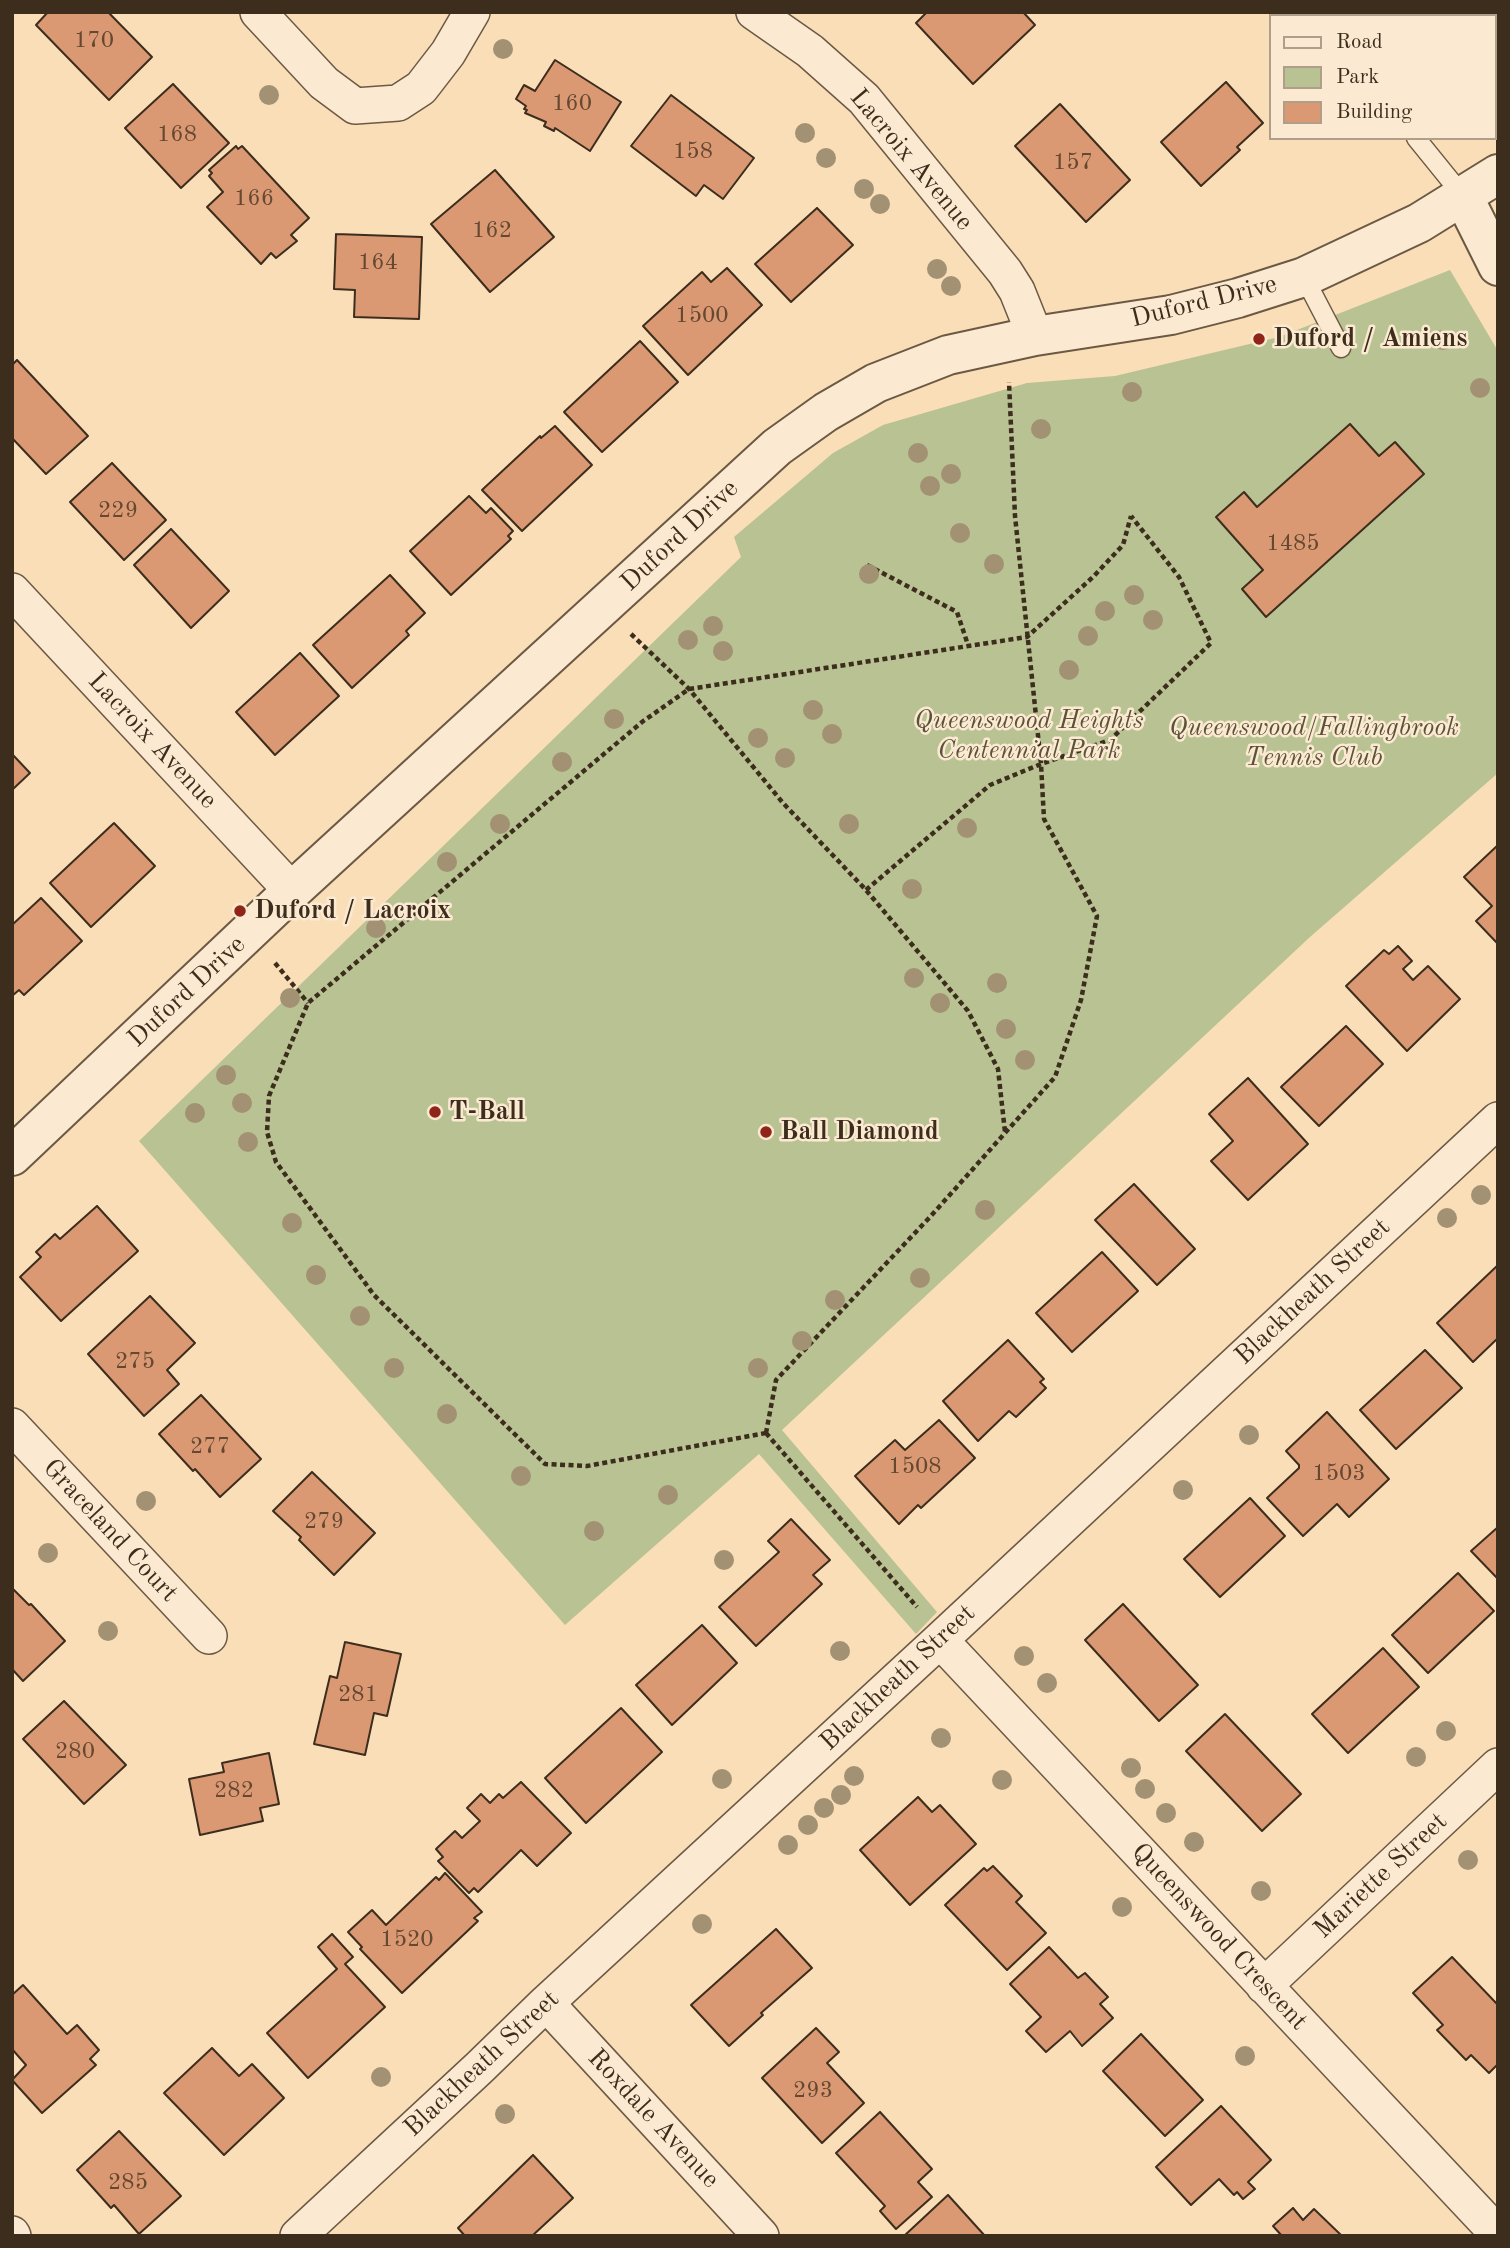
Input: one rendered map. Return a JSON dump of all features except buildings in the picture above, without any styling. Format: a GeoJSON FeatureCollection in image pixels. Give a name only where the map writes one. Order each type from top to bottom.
{"type":"FeatureCollection","features":[{"type":"Feature","properties":{"kind":"street"},"geometry":{"type":"LineString","coordinates":[[258,12],[324,83],[355,106],[398,103],[421,88],[448,53],[472,12]]}},
{"type":"Feature","properties":{"kind":"street","name":"Lacroix Avenue"},"geometry":{"type":"LineString","coordinates":[[754,12],[810,51],[864,99],[1005,272],[1017,291],[1019,339]]}},
{"type":"Feature","properties":{"kind":"street","name":"Duford Drive"},"geometry":{"type":"LineString","coordinates":[[12,1156],[292,891],[777,447],[825,412],[876,383],[948,355],[1019,339],[1171,315],[1304,277],[1419,223],[1498,174]]}},
{"type":"Feature","properties":{"kind":"street"},"geometry":{"type":"LineString","coordinates":[[1463,196],[1498,266]]}},
{"type":"Feature","properties":{"kind":"street","name":"Lacroix Avenue"},"geometry":{"type":"LineString","coordinates":[[12,591],[292,891]]}},
{"type":"Feature","properties":{"kind":"street","name":"Blackheath Street"},"geometry":{"type":"LineString","coordinates":[[298,2236],[1498,1120]]}},
{"type":"Feature","properties":{"kind":"street","name":"Graceland Court"},"geometry":{"type":"LineString","coordinates":[[12,1426],[209,1636]]}},
{"type":"Feature","properties":{"kind":"street","name":"Queenswood Crescent"},"geometry":{"type":"LineString","coordinates":[[940,1640],[1498,2234]]}},
{"type":"Feature","properties":{"kind":"street","name":"Mariette Street"},"geometry":{"type":"LineString","coordinates":[[1264,1986],[1498,1766]]}},
{"type":"Feature","properties":{"kind":"street","name":"Roxdale Avenue"},"geometry":{"type":"LineString","coordinates":[[546,2003],[761,2236]]}},
{"type":"Feature","properties":{"kind":"lane"},"geometry":{"type":"LineString","coordinates":[[1418,140],[1463,196]]}},
{"type":"Feature","properties":{"kind":"lane"},"geometry":{"type":"LineString","coordinates":[[1304,277],[1341,348]]}},
{"type":"Feature","properties":{"kind":"path"},"geometry":{"type":"LineString","coordinates":[[766,1433],[776,1380],[930,1217],[1055,1077],[1081,1000],[1097,916],[1044,819],[1041,764],[1014,516],[1009,379],[1019,339]]}},
{"type":"Feature","properties":{"kind":"path"},"geometry":{"type":"LineString","coordinates":[[766,1433],[587,1466],[545,1464],[374,1295],[276,1162],[267,1132],[269,1096],[308,1003],[642,722],[690,689],[1027,637],[1093,577],[1122,545],[1131,516],[1179,577],[1211,643],[1110,740],[990,785],[866,890]]}},
{"type":"Feature","properties":{"kind":"path"},"geometry":{"type":"LineString","coordinates":[[867,565],[957,612],[968,645]]}},
{"type":"Feature","properties":{"kind":"path"},"geometry":{"type":"LineString","coordinates":[[603,607],[690,689],[783,803],[866,890],[968,1011],[998,1069],[1005,1133]]}},
{"type":"Feature","properties":{"kind":"path"},"geometry":{"type":"LineString","coordinates":[[248,934],[308,1003]]}},
{"type":"Feature","properties":{"kind":"path"},"geometry":{"type":"LineString","coordinates":[[766,1433],[923,1613],[940,1640]]}},
{"type":"Feature","properties":{"kind":"green space","name":"Queenswood Heights Centennial Park"},"geometry":{"type":"Polygon","coordinates":[[[1450,270],[1498,351],[1498,773],[1310,937],[782,1430],[937,1612],[916,1634],[759,1454],[565,1625],[139,1141],[741,557],[734,537],[833,453],[883,425],[1027,383],[1115,376],[1279,337],[1450,270]]]}},
{"type":"Feature","properties":{"kind":"place","name":"Duford / Amiens"},"geometry":{"type":"Point","coordinates":[1259,339]}},
{"type":"Feature","properties":{"kind":"place","name":"Duford / Lacroix"},"geometry":{"type":"Point","coordinates":[240,911]}},
{"type":"Feature","properties":{"kind":"place","name":"T-Ball"},"geometry":{"type":"Point","coordinates":[435,1112]}},
{"type":"Feature","properties":{"kind":"place","name":"Ball Diamond"},"geometry":{"type":"Point","coordinates":[766,1132]}},
{"type":"Feature","properties":{"kind":"park label","name":"Queenswood/Fallingbrook Tennis Club"},"geometry":{"type":"Point","coordinates":[1314,743]}}]}
